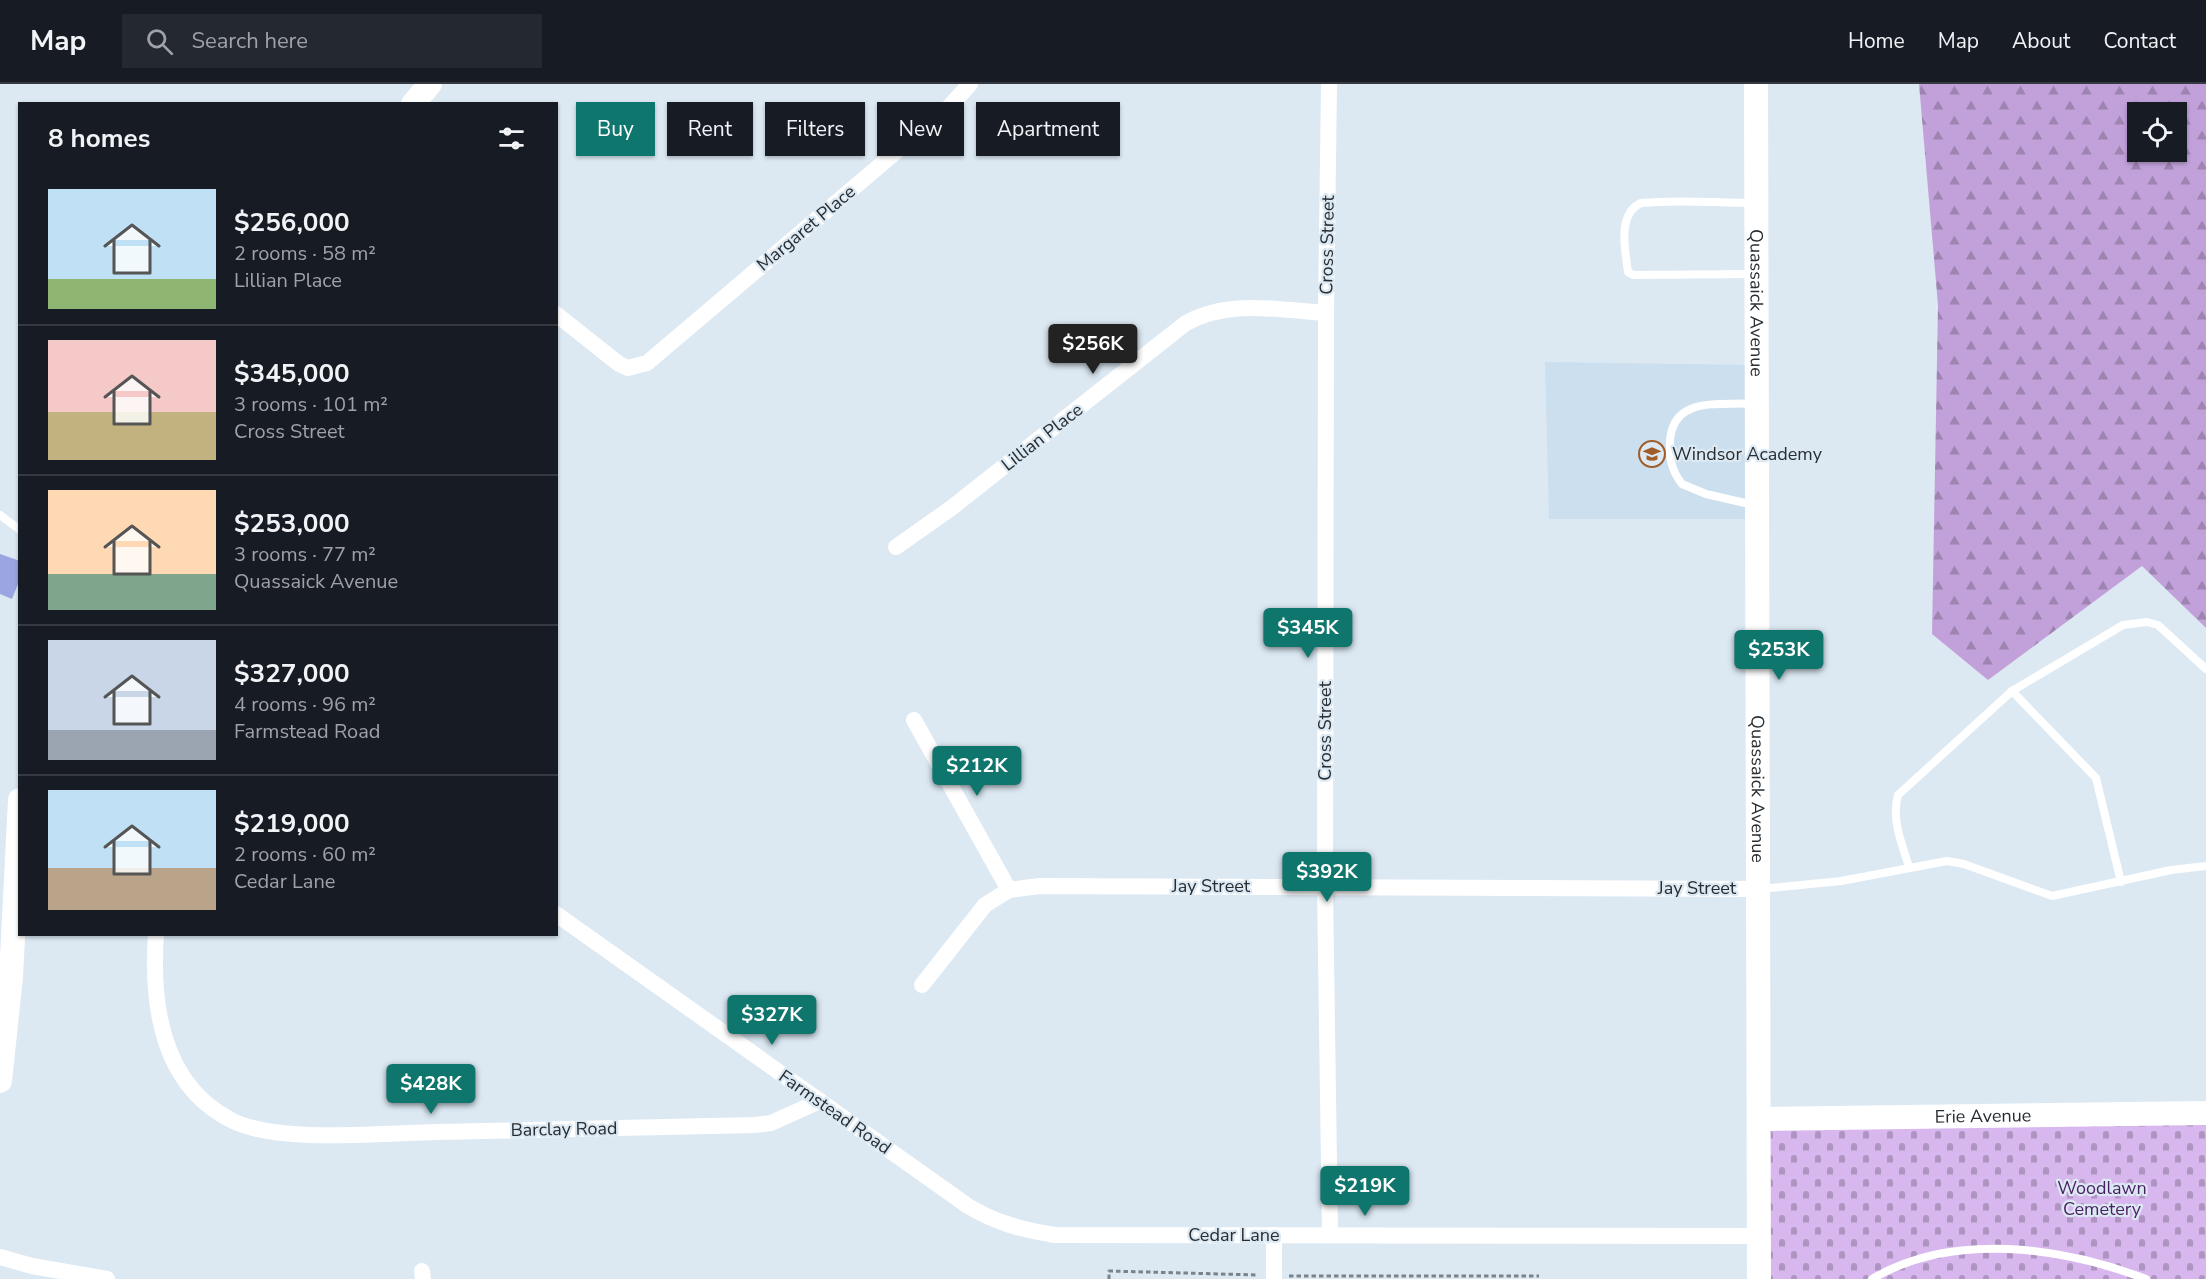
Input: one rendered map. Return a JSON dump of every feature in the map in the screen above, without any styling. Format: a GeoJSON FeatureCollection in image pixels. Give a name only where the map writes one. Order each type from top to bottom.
{"type":"FeatureCollection","features":[{"type":"Feature","properties":{"kind":"main road"},"geometry":{"type":"LineString","coordinates":[[415,102],[430,84]]}},
{"type":"Feature","properties":{"kind":"main road","name":"Quassaick Avenue"},"geometry":{"type":"LineString","coordinates":[[1756,84],[1759,1279]]}},
{"type":"Feature","properties":{"kind":"main road"},"geometry":{"type":"LineString","coordinates":[[0,1081],[11,976],[18,839]]}},
{"type":"Feature","properties":{"kind":"main road","name":"Erie Avenue"},"geometry":{"type":"LineString","coordinates":[[1759,1119],[2206,1113]]}},
{"type":"Feature","properties":{"kind":"street","name":"Margaret Place"},"geometry":{"type":"LineString","coordinates":[[558,319],[628,368],[638,367],[654,358],[950,106],[970,84]]}},
{"type":"Feature","properties":{"kind":"street","name":"Cross Street"},"geometry":{"type":"LineString","coordinates":[[1329,84],[1326,313],[1325,886],[1330,1233]]}},
{"type":"Feature","properties":{"kind":"street","name":"Lillian Place"},"geometry":{"type":"LineString","coordinates":[[896,547],[950,509],[1186,323],[1202,314],[1240,308],[1326,313]]}},
{"type":"Feature","properties":{"kind":"street"},"geometry":{"type":"LineString","coordinates":[[914,720],[1009,890]]}},
{"type":"Feature","properties":{"kind":"street","name":"Jay Street"},"geometry":{"type":"LineString","coordinates":[[922,985],[986,905],[1009,890],[1039,886],[1758,889]]}},
{"type":"Feature","properties":{"kind":"street","name":"Farmstead Road"},"geometry":{"type":"LineString","coordinates":[[558,915],[968,1206]]}},
{"type":"Feature","properties":{"kind":"street","name":"Barclay Road"},"geometry":{"type":"LineString","coordinates":[[156,936],[153,970],[157,1015],[163,1036],[188,1084],[206,1104],[231,1121],[260,1131],[292,1134],[398,1133],[755,1125],[771,1123],[820,1101]]}},
{"type":"Feature","properties":{"kind":"street","name":"Cedar Lane"},"geometry":{"type":"LineString","coordinates":[[968,1206],[986,1217],[1015,1228],[1055,1235],[1330,1233],[1636,1237],[1759,1236]]}},
{"type":"Feature","properties":{"kind":"street"},"geometry":{"type":"LineString","coordinates":[[1274,1235],[1274,1277]]}},
{"type":"Feature","properties":{"kind":"street"},"geometry":{"type":"LineString","coordinates":[[0,1257],[32,1266],[106,1279]]}},
{"type":"Feature","properties":{"kind":"lane"},"geometry":{"type":"LineString","coordinates":[[1757,203],[1697,200],[1641,203],[1634,206],[1625,218],[1628,272],[1633,275],[1757,274]]}},
{"type":"Feature","properties":{"kind":"lane"},"geometry":{"type":"LineString","coordinates":[[1757,403],[1700,406],[1684,411],[1672,425],[1669,450],[1671,464],[1682,484],[1706,494],[1758,506]]}},
{"type":"Feature","properties":{"kind":"lane"},"geometry":{"type":"LineString","coordinates":[[0,515],[18,528]]}},
{"type":"Feature","properties":{"kind":"lane"},"geometry":{"type":"LineString","coordinates":[[1908,867],[1896,821],[1895,806],[1899,795],[2012,691],[2112,631],[2133,622],[2158,625],[2206,669]]}},
{"type":"Feature","properties":{"kind":"lane"},"geometry":{"type":"LineString","coordinates":[[2012,691],[2096,778],[2121,882]]}},
{"type":"Feature","properties":{"kind":"lane"},"geometry":{"type":"LineString","coordinates":[[1758,889],[1841,881],[1947,861],[1964,864],[2052,896],[2171,870],[2206,866]]}},
{"type":"Feature","properties":{"kind":"lane"},"geometry":{"type":"LineString","coordinates":[[1872,1279],[1910,1262],[1935,1256],[1999,1249],[2063,1256],[2146,1279]]}},
{"type":"Feature","properties":{"kind":"path"},"geometry":{"type":"LineString","coordinates":[[1109,1279],[1109,1271],[1274,1277],[1539,1276]]}},
{"type":"Feature","properties":{"kind":"shaded area","name":"Windsor Academy"},"geometry":{"type":"Polygon","coordinates":[[[1545,362],[1757,365],[1757,519],[1549,519],[1545,362]]]}},
{"type":"Feature","properties":{"kind":"green space"},"geometry":{"type":"Polygon","coordinates":[[[1919,84],[2206,84],[2206,628],[2142,566],[1988,680],[1932,634],[1938,305],[1919,84]]]}},
{"type":"Feature","properties":{"kind":"green space","name":"Woodlawn Cemetery"},"geometry":{"type":"Polygon","coordinates":[[[2206,1115],[2206,1279],[1759,1279],[1759,1119],[2206,1115]]]}},
{"type":"Feature","properties":{"kind":"building"},"geometry":{"type":"Polygon","coordinates":[[[0,554],[18,560],[18,584],[12,599],[0,594],[0,554]]]}},
{"type":"Feature","properties":{"kind":"place","name":"Windsor Academy"},"geometry":{"type":"Point","coordinates":[1652,454]}}]}
